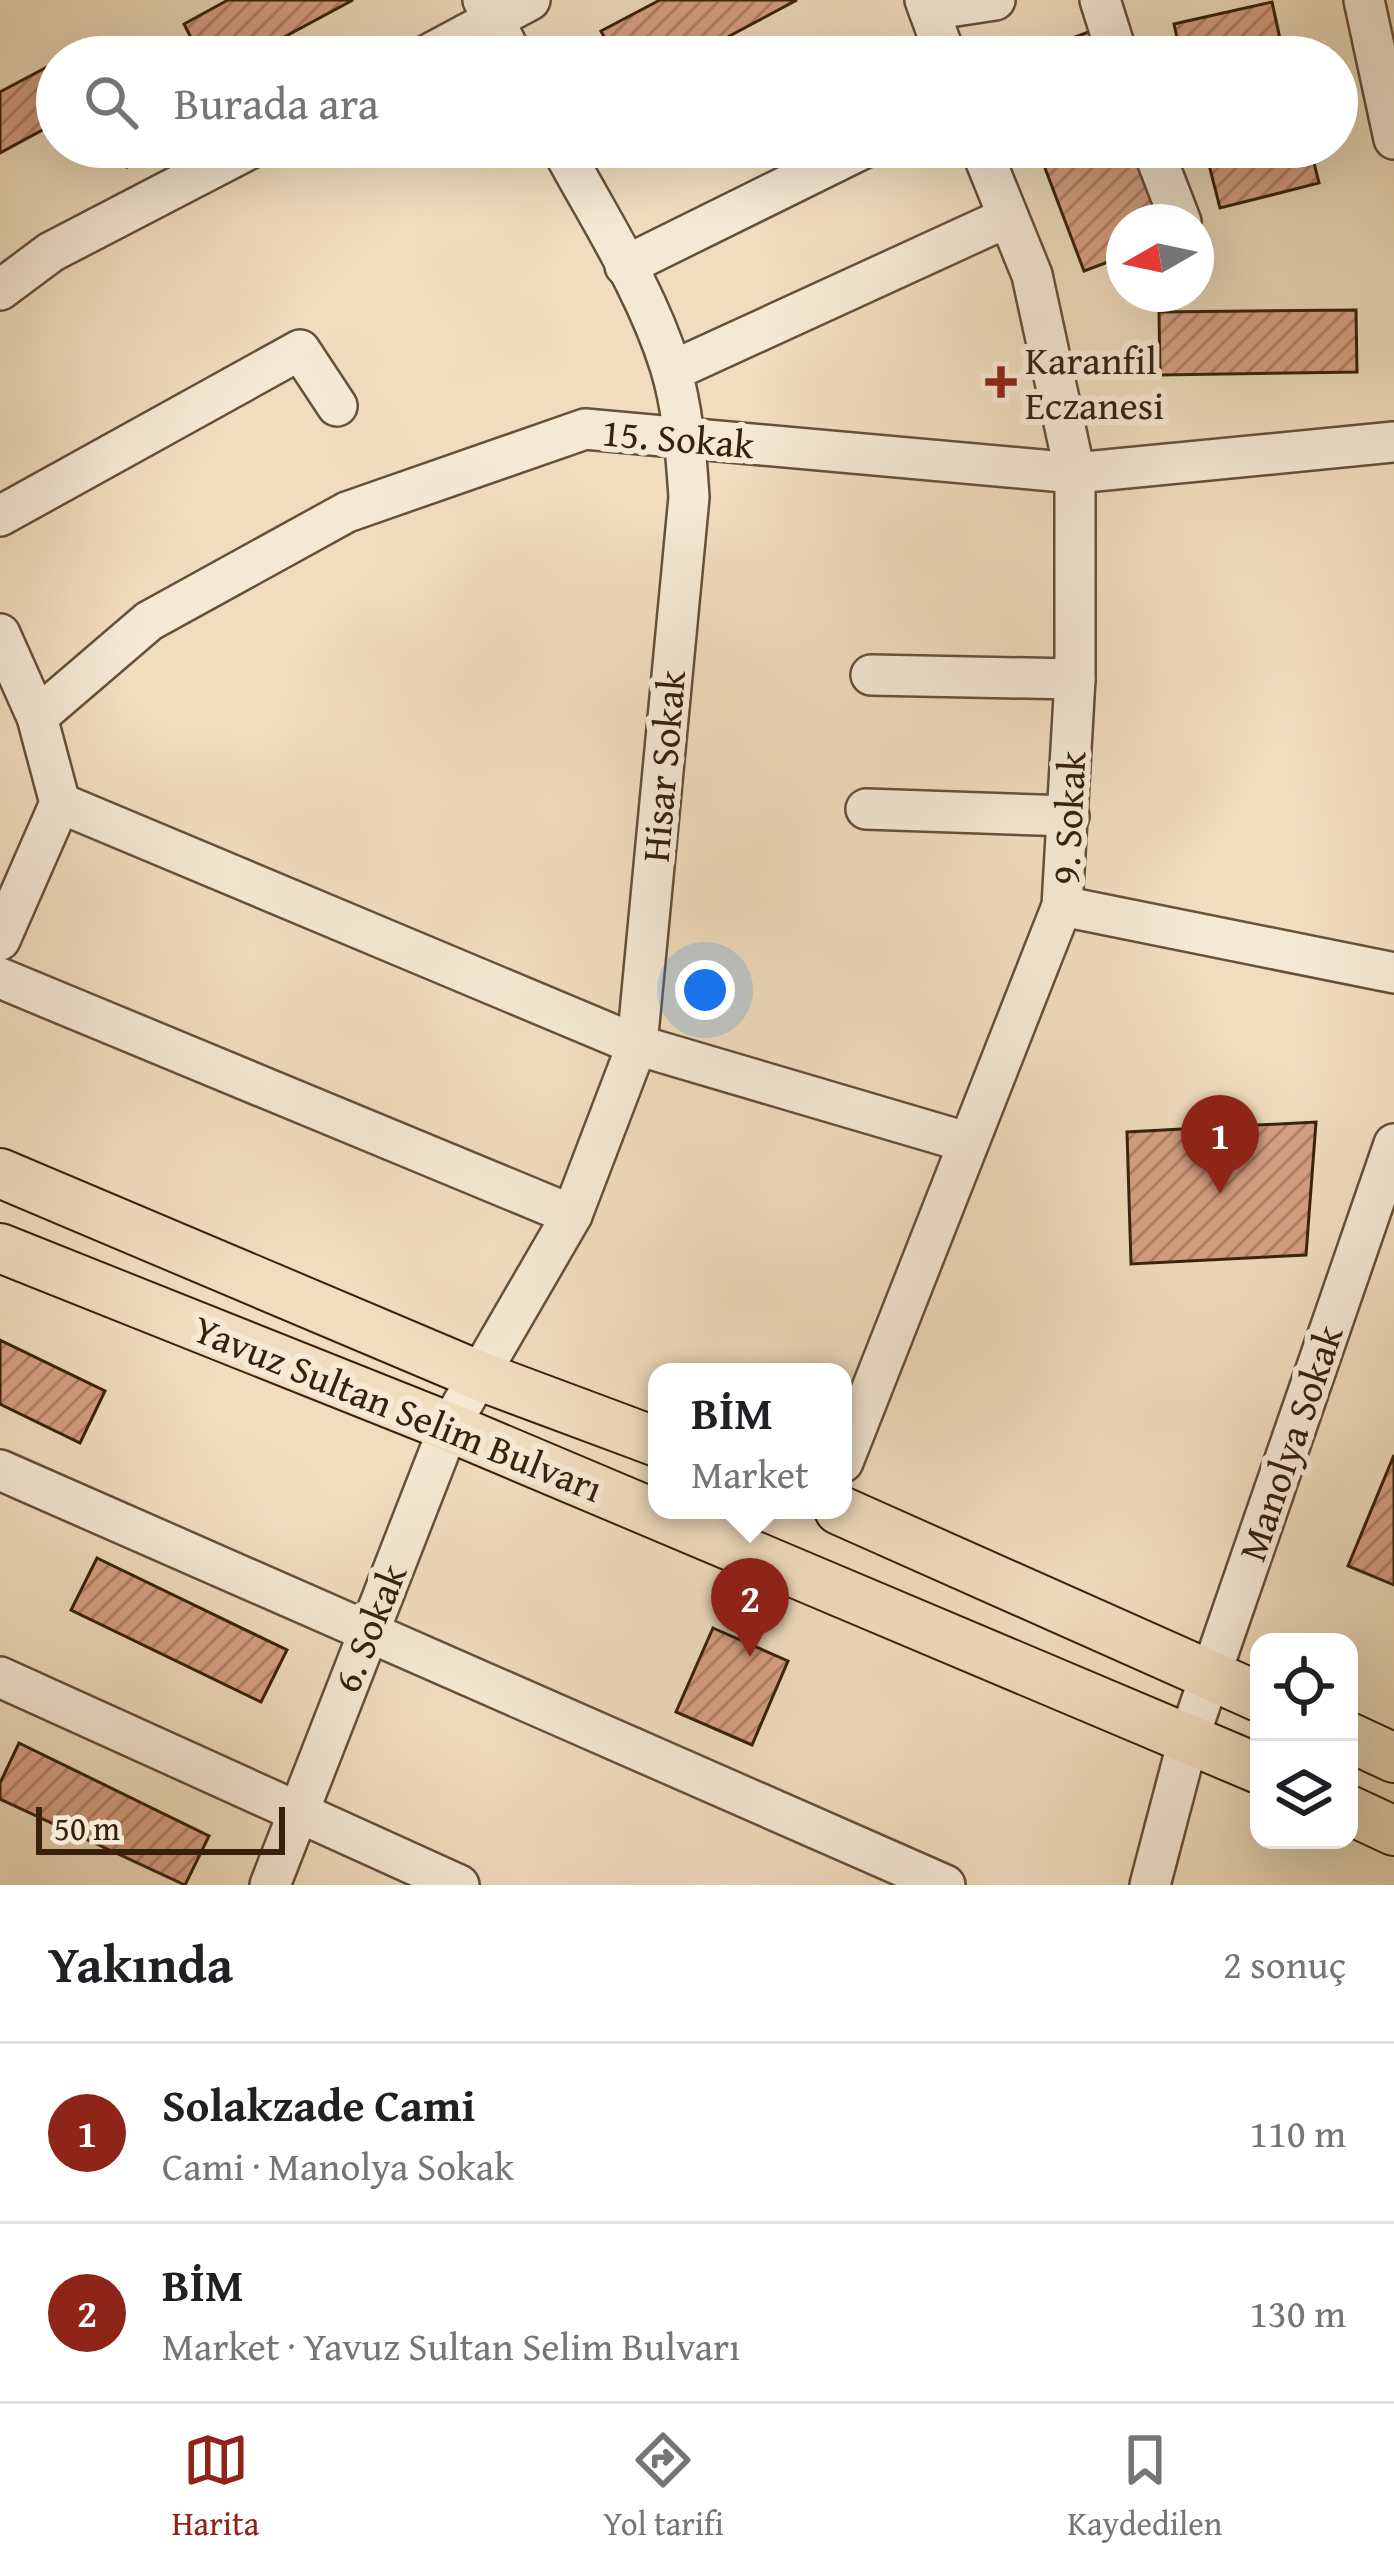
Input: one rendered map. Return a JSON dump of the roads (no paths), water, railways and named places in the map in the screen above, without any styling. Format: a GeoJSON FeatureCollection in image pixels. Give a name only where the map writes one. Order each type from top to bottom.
{"type":"FeatureCollection","features":[{"type":"Feature","properties":{"kind":"main road","name":"Yavuz Sultan Selim Bulvarı"},"geometry":{"type":"LineString","coordinates":[[0,1172],[480,1376],[648,1439]]}},
{"type":"Feature","properties":{"kind":"main road","name":"Yavuz Sultan Selim Bulvarı"},"geometry":{"type":"LineString","coordinates":[[0,1248],[648,1510]]}},
{"type":"Feature","properties":{"kind":"main road"},"geometry":{"type":"LineString","coordinates":[[852,1516],[1250,1693]]}},
{"type":"Feature","properties":{"kind":"main road","name":"Yavuz Sultan Selim Bulvarı"},"geometry":{"type":"LineString","coordinates":[[669,1519],[1250,1765]]}},
{"type":"Feature","properties":{"kind":"main road"},"geometry":{"type":"LineString","coordinates":[[1356,1741],[1394,1758]]}},
{"type":"Feature","properties":{"kind":"main road"},"geometry":{"type":"LineString","coordinates":[[1358,1814],[1394,1831]]}},
{"type":"Feature","properties":{"kind":"street"},"geometry":{"type":"LineString","coordinates":[[453,36],[488,10],[530,0]]}},
{"type":"Feature","properties":{"kind":"street"},"geometry":{"type":"LineString","coordinates":[[938,36],[927,5],[995,0]]}},
{"type":"Feature","properties":{"kind":"street"},"geometry":{"type":"LineString","coordinates":[[1100,0],[1111,36]]}},
{"type":"Feature","properties":{"kind":"street"},"geometry":{"type":"LineString","coordinates":[[1364,0],[1388,79],[1394,139]]}},
{"type":"Feature","properties":{"kind":"street"},"geometry":{"type":"LineString","coordinates":[[0,290],[51,252],[213,168]]}},
{"type":"Feature","properties":{"kind":"street","name":"Hisar Sokak"},"geometry":{"type":"LineString","coordinates":[[480,1376],[572,1215],[637,1045],[689,497],[685,439],[672,371],[654,321],[572,168]]}},
{"type":"Feature","properties":{"kind":"street"},"geometry":{"type":"LineString","coordinates":[[625,266],[823,168]]}},
{"type":"Feature","properties":{"kind":"street","name":"9. Sokak"},"geometry":{"type":"LineString","coordinates":[[852,1439],[1062,906],[1075,679],[1075,473],[1032,275],[988,168]]}},
{"type":"Feature","properties":{"kind":"street"},"geometry":{"type":"LineString","coordinates":[[1160,168],[1174,204]]}},
{"type":"Feature","properties":{"kind":"street"},"geometry":{"type":"LineString","coordinates":[[672,371],[1008,217]]}},
{"type":"Feature","properties":{"kind":"street"},"geometry":{"type":"LineString","coordinates":[[0,516],[300,350],[337,406]]}},
{"type":"Feature","properties":{"kind":"street","name":"15. Sokak"},"geometry":{"type":"LineString","coordinates":[[38,717],[149,621],[347,512],[585,429],[1075,473],[1394,442]]}},
{"type":"Feature","properties":{"kind":"street"},"geometry":{"type":"LineString","coordinates":[[0,940],[60,803],[38,717],[2,646]]}},
{"type":"Feature","properties":{"kind":"street"},"geometry":{"type":"LineString","coordinates":[[871,675],[1075,679]]}},
{"type":"Feature","properties":{"kind":"street"},"geometry":{"type":"LineString","coordinates":[[60,803],[637,1045],[966,1142]]}},
{"type":"Feature","properties":{"kind":"street"},"geometry":{"type":"LineString","coordinates":[[866,808],[1070,816]]}},
{"type":"Feature","properties":{"kind":"street"},"geometry":{"type":"LineString","coordinates":[[1062,906],[1394,973]]}},
{"type":"Feature","properties":{"kind":"street"},"geometry":{"type":"LineString","coordinates":[[0,978],[572,1215]]}},
{"type":"Feature","properties":{"kind":"street","name":"Manolya Sokak"},"geometry":{"type":"LineString","coordinates":[[1150,1885],[1210,1674],[1394,1144]]}},
{"type":"Feature","properties":{"kind":"street","name":"6. Sokak"},"geometry":{"type":"LineString","coordinates":[[270,1885],[449,1427],[480,1376]]}},
{"type":"Feature","properties":{"kind":"street"},"geometry":{"type":"LineString","coordinates":[[0,1470],[945,1885]]}},
{"type":"Feature","properties":{"kind":"street"},"geometry":{"type":"LineString","coordinates":[[0,1677],[294,1815],[459,1885]]}},
{"type":"Feature","properties":{"kind":"place","name":"Karanfil Eczanesi"},"geometry":{"type":"Point","coordinates":[1001,382]}},
{"type":"Feature","properties":{"kind":"place","name":"Solakzade Cami"},"geometry":{"type":"Point","coordinates":[1220,1194]}},
{"type":"Feature","properties":{"kind":"place","name":"BİM"},"geometry":{"type":"Point","coordinates":[750,1657]}}]}
